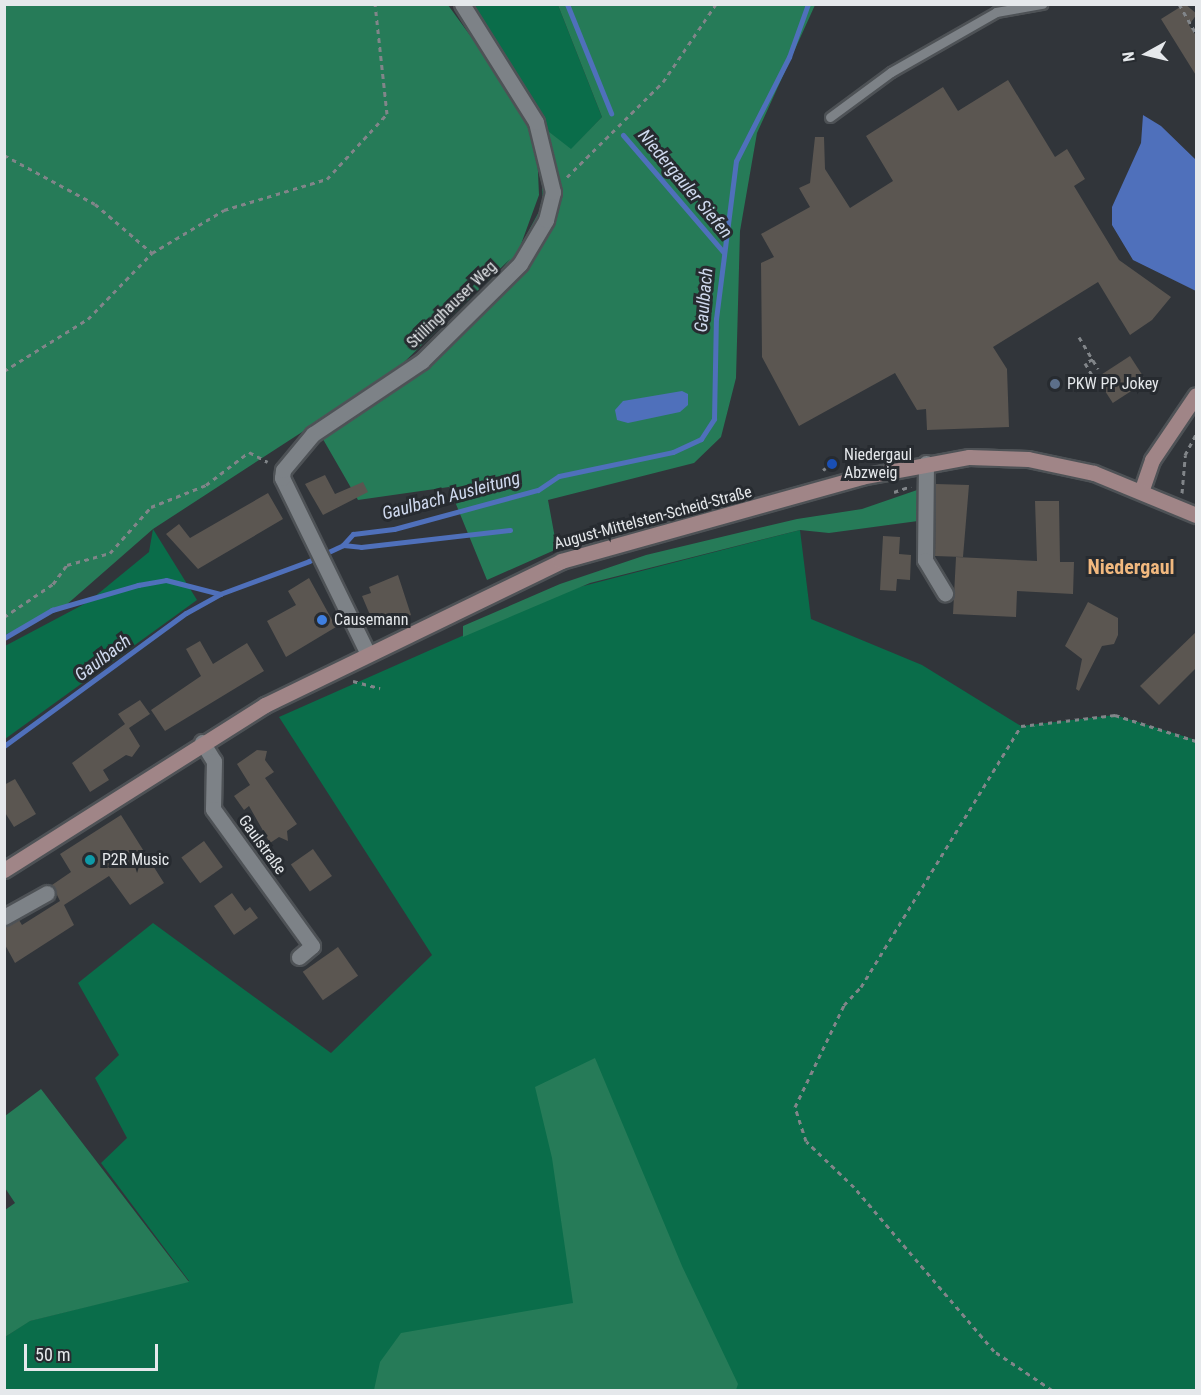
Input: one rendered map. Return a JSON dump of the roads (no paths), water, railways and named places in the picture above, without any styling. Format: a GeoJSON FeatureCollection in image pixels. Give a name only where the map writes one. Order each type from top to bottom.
{"type":"FeatureCollection","features":[{"type":"Feature","properties":{"kind":"main road"},"geometry":{"type":"LineString","coordinates":[[1142,489],[1152,460],[1197,395]]}},
{"type":"Feature","properties":{"kind":"main road","name":"August-Mittelsten-Scheid-Straße"},"geometry":{"type":"LineString","coordinates":[[367,652],[561,561],[926,463],[969,458],[1028,459],[1094,473],[1142,489],[1197,515]]}},
{"type":"Feature","properties":{"kind":"main road"},"geometry":{"type":"LineString","coordinates":[[4,870],[202,742],[367,652]]}},
{"type":"Feature","properties":{"kind":"street","name":"Stillinghauser Weg"},"geometry":{"type":"LineString","coordinates":[[367,652],[282,478],[283,470],[313,434],[422,361],[520,264],[546,220],[553,192],[536,122],[462,4]]}},
{"type":"Feature","properties":{"kind":"street"},"geometry":{"type":"LineString","coordinates":[[926,463],[925,561],[945,593]]}},
{"type":"Feature","properties":{"kind":"street","name":"Gaulstraße"},"geometry":{"type":"LineString","coordinates":[[202,742],[214,761],[213,809],[312,946],[299,957]]}},
{"type":"Feature","properties":{"kind":"street"},"geometry":{"type":"LineString","coordinates":[[4,917],[47,893]]}},
{"type":"Feature","properties":{"kind":"lane"},"geometry":{"type":"LineString","coordinates":[[830,117],[891,72],[996,12],[1042,4]]}},
{"type":"Feature","properties":{"kind":"water"},"geometry":{"type":"Polygon","coordinates":[[[1143,115],[1161,126],[1196,160],[1196,291],[1133,260],[1112,225],[1112,207],[1141,143],[1143,115]]]}},
{"type":"Feature","properties":{"kind":"water"},"geometry":{"type":"Polygon","coordinates":[[[682,391],[688,394],[688,405],[680,412],[628,423],[617,420],[615,410],[623,401],[682,391]]]}},
{"type":"Feature","properties":{"kind":"waterway"},"geometry":{"type":"LineString","coordinates":[[567,4],[611,113]]}},
{"type":"Feature","properties":{"kind":"waterway","name":"Gaulbach"},"geometry":{"type":"LineString","coordinates":[[4,638],[52,610],[138,585],[166,580],[220,594],[309,561],[343,545],[353,534],[394,529],[538,490],[559,476],[673,452],[701,439],[714,419],[716,319],[736,161],[789,57],[808,4]]}},
{"type":"Feature","properties":{"kind":"waterway","name":"Niedergauler Siefen"},"geometry":{"type":"LineString","coordinates":[[623,135],[724,253]]}},
{"type":"Feature","properties":{"kind":"waterway"},"geometry":{"type":"LineString","coordinates":[[343,545],[361,547],[510,530]]}},
{"type":"Feature","properties":{"kind":"waterway","name":"Gaulbach"},"geometry":{"type":"LineString","coordinates":[[4,746],[186,613],[220,594]]}},
{"type":"Feature","properties":{"kind":"place","name":"PKW PP Jokey"},"geometry":{"type":"Point","coordinates":[1055,384]}},
{"type":"Feature","properties":{"kind":"place","name":"Niedergaul Abzweig"},"geometry":{"type":"Point","coordinates":[832,464]}},
{"type":"Feature","properties":{"kind":"place","name":"Causemann"},"geometry":{"type":"Point","coordinates":[322,620]}},
{"type":"Feature","properties":{"kind":"place","name":"P2R Music"},"geometry":{"type":"Point","coordinates":[90,860]}},
{"type":"Feature","properties":{"kind":"district","name":"Niedergaul"},"geometry":{"type":"Point","coordinates":[1131,567]}},
{"type":"Feature","properties":{"kind":"water label","name":"Gaulbach Ausleitung"},"geometry":{"type":"Point","coordinates":[451,496]}}]}
